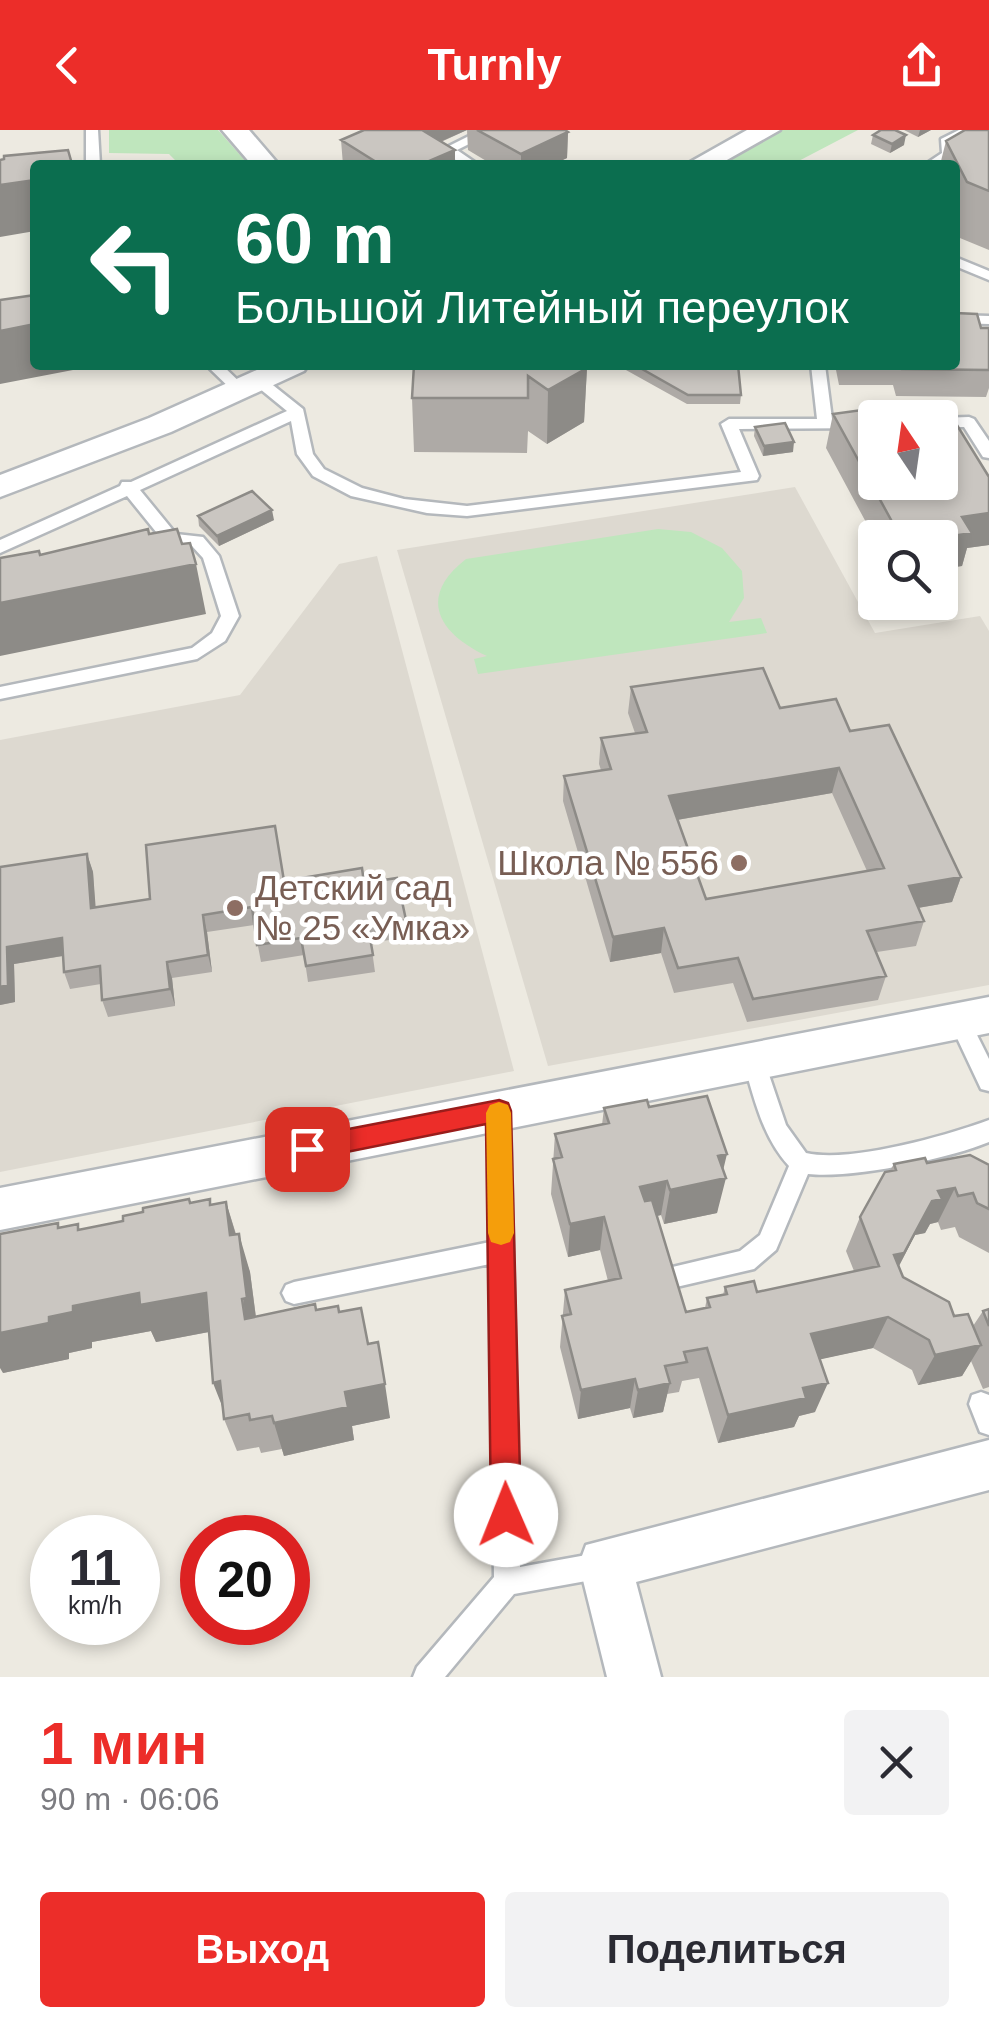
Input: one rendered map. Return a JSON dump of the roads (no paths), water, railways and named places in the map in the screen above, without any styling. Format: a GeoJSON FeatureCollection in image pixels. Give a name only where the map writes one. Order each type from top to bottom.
{"type":"FeatureCollection","features":[{"type":"Feature","properties":{"kind":"street"},"geometry":{"type":"LineString","coordinates":[[235,130],[262,160]]}},
{"type":"Feature","properties":{"kind":"street"},"geometry":{"type":"LineString","coordinates":[[708,160],[766,130]]}},
{"type":"Feature","properties":{"kind":"street"},"geometry":{"type":"LineString","coordinates":[[0,487],[283,370]]}},
{"type":"Feature","properties":{"kind":"street"},"geometry":{"type":"LineString","coordinates":[[0,1209],[975,1018]]}},
{"type":"Feature","properties":{"kind":"street"},"geometry":{"type":"LineString","coordinates":[[634,1677],[605,1564],[989,1465]]}},
{"type":"Feature","properties":{"kind":"lane"},"geometry":{"type":"LineString","coordinates":[[92,130],[93,160]]}},
{"type":"Feature","properties":{"kind":"lane"},"geometry":{"type":"LineString","coordinates":[[464,160],[447,150],[491,130]]}},
{"type":"Feature","properties":{"kind":"lane"},"geometry":{"type":"LineString","coordinates":[[940,160],[949,154],[946,142],[968,130]]}},
{"type":"Feature","properties":{"kind":"lane"},"geometry":{"type":"LineString","coordinates":[[960,262],[989,276]]}},
{"type":"Feature","properties":{"kind":"lane"},"geometry":{"type":"LineString","coordinates":[[960,321],[988,330]]}},
{"type":"Feature","properties":{"kind":"lane"},"geometry":{"type":"LineString","coordinates":[[222,370],[298,412]]}},
{"type":"Feature","properties":{"kind":"lane"},"geometry":{"type":"LineString","coordinates":[[819,370],[825,423]]}},
{"type":"Feature","properties":{"kind":"lane"},"geometry":{"type":"LineString","coordinates":[[298,412],[304,451],[323,479],[350,490],[438,510],[467,511],[751,476],[728,424],[858,423]]}},
{"type":"Feature","properties":{"kind":"lane"},"geometry":{"type":"LineString","coordinates":[[0,547],[298,412]]}},
{"type":"Feature","properties":{"kind":"lane"},"geometry":{"type":"LineString","coordinates":[[958,422],[969,422],[989,454]]}},
{"type":"Feature","properties":{"kind":"lane"},"geometry":{"type":"LineString","coordinates":[[0,693],[197,653],[219,637],[230,616],[212,556],[197,541],[164,540],[128,486]]}},
{"type":"Feature","properties":{"kind":"lane"},"geometry":{"type":"LineString","coordinates":[[975,1018],[989,1082]]}},
{"type":"Feature","properties":{"kind":"lane"},"geometry":{"type":"LineString","coordinates":[[754,1061],[784,1145],[801,1163],[827,1168],[980,1136],[989,1130]]}},
{"type":"Feature","properties":{"kind":"lane"},"geometry":{"type":"LineString","coordinates":[[499,1111],[507,1582]]}},
{"type":"Feature","properties":{"kind":"lane"},"geometry":{"type":"LineString","coordinates":[[672,1277],[746,1261],[757,1252],[768,1242],[801,1163]]}},
{"type":"Feature","properties":{"kind":"lane"},"geometry":{"type":"LineString","coordinates":[[294,1293],[501,1251]]}},
{"type":"Feature","properties":{"kind":"lane"},"geometry":{"type":"LineString","coordinates":[[427,1677],[507,1582],[605,1564]]}},
{"type":"Feature","properties":{"kind":"place","name":"Школа № 556"},"geometry":{"type":"Point","coordinates":[739,863]}},
{"type":"Feature","properties":{"kind":"place","name":"Детский сад № 25 «Умка»"},"geometry":{"type":"Point","coordinates":[235,908]}}]}
